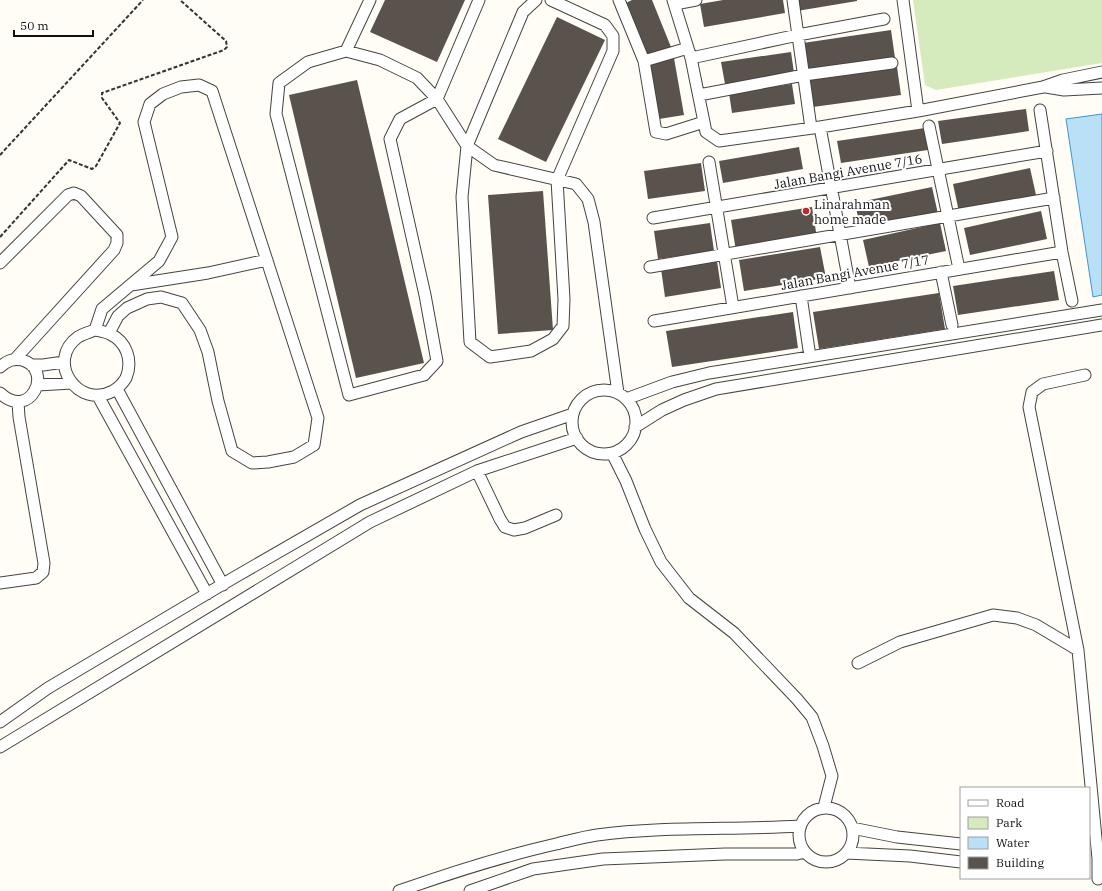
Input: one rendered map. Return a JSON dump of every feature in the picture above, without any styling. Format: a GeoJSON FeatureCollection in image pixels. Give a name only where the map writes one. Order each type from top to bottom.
{"type":"FeatureCollection","features":[{"type":"Feature","properties":{"kind":"street"},"geometry":{"type":"LineString","coordinates":[[346,51],[370,0]]}},
{"type":"Feature","properties":{"kind":"street"},"geometry":{"type":"LineString","coordinates":[[479,0],[437,99],[400,119],[390,139],[425,295],[436,361],[424,376],[349,395],[276,114],[279,83],[308,62],[346,51],[380,60],[418,78],[437,99],[467,146],[494,165],[576,184],[588,199],[594,222],[622,396],[634,412],[635,427],[633,436],[628,444],[620,450],[612,453],[600,453],[588,450],[577,438],[572,426],[573,414],[578,404],[586,396],[596,391],[607,390],[622,396],[709,373],[1102,310]]}},
{"type":"Feature","properties":{"kind":"street"},"geometry":{"type":"LineString","coordinates":[[536,0],[523,12],[467,146],[462,197],[470,342],[490,357],[531,351],[553,339],[563,326],[564,299],[557,180],[613,51],[613,36],[605,25],[551,0]]}},
{"type":"Feature","properties":{"kind":"street"},"geometry":{"type":"LineString","coordinates":[[619,0],[644,61],[656,132],[666,134],[704,122]]}},
{"type":"Feature","properties":{"kind":"street"},"geometry":{"type":"LineString","coordinates":[[696,0],[674,2],[690,53],[706,132],[719,141],[816,128],[918,111],[1043,87],[1063,80],[1102,72]]}},
{"type":"Feature","properties":{"kind":"street"},"geometry":{"type":"LineString","coordinates":[[793,0],[804,75],[831,188],[850,288]]}},
{"type":"Feature","properties":{"kind":"street"},"geometry":{"type":"LineString","coordinates":[[903,0],[918,111]]}},
{"type":"Feature","properties":{"kind":"street"},"geometry":{"type":"LineString","coordinates":[[644,61],[884,19]]}},
{"type":"Feature","properties":{"kind":"street"},"geometry":{"type":"LineString","coordinates":[[699,95],[804,75],[892,63]]}},
{"type":"Feature","properties":{"kind":"street"},"geometry":{"type":"LineString","coordinates":[[95,330],[102,309],[159,261],[172,237],[144,122],[150,104],[163,94],[181,87],[198,85],[212,91],[267,260],[318,418],[314,444],[294,456],[268,462],[252,463],[232,452],[218,401],[208,352],[200,330],[182,303],[161,297],[146,299],[127,308],[118,316],[109,334]]}},
{"type":"Feature","properties":{"kind":"street"},"geometry":{"type":"LineString","coordinates":[[1043,87],[1064,90],[1102,88]]}},
{"type":"Feature","properties":{"kind":"street"},"geometry":{"type":"LineString","coordinates":[[1040,110],[1062,252],[1072,301]]}},
{"type":"Feature","properties":{"kind":"street"},"geometry":{"type":"LineString","coordinates":[[929,126],[959,269]]}},
{"type":"Feature","properties":{"kind":"street","name":"Jalan Bangi Avenue 7/16"},"geometry":{"type":"LineString","coordinates":[[654,218],[1046,151]]}},
{"type":"Feature","properties":{"kind":"street"},"geometry":{"type":"LineString","coordinates":[[709,162],[734,307]]}},
{"type":"Feature","properties":{"kind":"street"},"geometry":{"type":"LineString","coordinates":[[0,263],[68,195],[74,193],[81,196],[117,235],[118,243],[114,250],[16,358],[4,363],[0,367]]}},
{"type":"Feature","properties":{"kind":"street"},"geometry":{"type":"LineString","coordinates":[[650,267],[1054,198]]}},
{"type":"Feature","properties":{"kind":"street","name":"Jalan Bangi Avenue 7/17"},"geometry":{"type":"LineString","coordinates":[[654,321],[1062,252]]}},
{"type":"Feature","properties":{"kind":"street"},"geometry":{"type":"LineString","coordinates":[[130,285],[208,273],[267,260]]}},
{"type":"Feature","properties":{"kind":"street"},"geometry":{"type":"LineString","coordinates":[[941,272],[952,325]]}},
{"type":"Feature","properties":{"kind":"street"},"geometry":{"type":"LineString","coordinates":[[801,296],[809,350]]}},
{"type":"Feature","properties":{"kind":"street"},"geometry":{"type":"LineString","coordinates":[[635,427],[662,410],[684,400],[716,389],[1102,325]]}},
{"type":"Feature","properties":{"kind":"street"},"geometry":{"type":"LineString","coordinates":[[95,330],[109,334],[119,340],[126,348],[129,359],[129,370],[117,389],[108,394],[98,396],[79,390],[72,383],[67,374],[64,362],[71,344],[78,337],[95,330]]}},
{"type":"Feature","properties":{"kind":"street"},"geometry":{"type":"LineString","coordinates":[[0,393],[11,401],[18,402],[30,397],[35,392],[38,385],[36,371],[25,361],[16,358]]}},
{"type":"Feature","properties":{"kind":"street"},"geometry":{"type":"LineString","coordinates":[[31,365],[64,362]]}},
{"type":"Feature","properties":{"kind":"street"},"geometry":{"type":"LineString","coordinates":[[1085,376],[1043,384],[1032,392],[1030,407],[1078,650],[1090,787]]}},
{"type":"Feature","properties":{"kind":"street"},"geometry":{"type":"LineString","coordinates":[[38,385],[72,383]]}},
{"type":"Feature","properties":{"kind":"street"},"geometry":{"type":"LineString","coordinates":[[117,389],[223,585]]}},
{"type":"Feature","properties":{"kind":"street"},"geometry":{"type":"LineString","coordinates":[[98,396],[207,594]]}},
{"type":"Feature","properties":{"kind":"street"},"geometry":{"type":"LineString","coordinates":[[0,583],[36,578],[42,572],[44,563],[19,417],[18,402]]}},
{"type":"Feature","properties":{"kind":"street"},"geometry":{"type":"LineString","coordinates":[[0,722],[48,688],[360,505],[521,432],[573,414]]}},
{"type":"Feature","properties":{"kind":"street"},"geometry":{"type":"LineString","coordinates":[[0,747],[370,522],[477,471],[577,438]]}},
{"type":"Feature","properties":{"kind":"street"},"geometry":{"type":"LineString","coordinates":[[612,453],[626,481],[645,529],[661,562],[689,598],[734,633],[797,699],[812,717],[832,776],[824,807]]}},
{"type":"Feature","properties":{"kind":"street"},"geometry":{"type":"LineString","coordinates":[[477,471],[505,527],[514,530],[525,528],[556,515]]}},
{"type":"Feature","properties":{"kind":"street"},"geometry":{"type":"LineString","coordinates":[[858,663],[900,642],[993,615],[1016,618],[1036,625],[1078,650]]}},
{"type":"Feature","properties":{"kind":"street"},"geometry":{"type":"LineString","coordinates":[[1090,789],[1096,859],[1096,879]]}},
{"type":"Feature","properties":{"kind":"street"},"geometry":{"type":"LineString","coordinates":[[824,807],[838,810],[845,815],[852,828],[853,837],[851,846],[846,853],[833,861],[825,862],[818,860],[811,857],[801,846],[799,840],[800,826],[809,813],[816,809],[824,807]]}},
{"type":"Feature","properties":{"kind":"street"},"geometry":{"type":"LineString","coordinates":[[399,891],[436,878],[519,853],[597,835],[678,829],[800,826]]}},
{"type":"Feature","properties":{"kind":"street"},"geometry":{"type":"LineString","coordinates":[[852,828],[897,837],[960,844]]}},
{"type":"Feature","properties":{"kind":"street"},"geometry":{"type":"LineString","coordinates":[[470,891],[533,869],[603,859],[725,854],[797,854],[805,852]]}},
{"type":"Feature","properties":{"kind":"street"},"geometry":{"type":"LineString","coordinates":[[846,853],[910,856],[960,862]]}},
{"type":"Feature","properties":{"kind":"path"},"geometry":{"type":"LineString","coordinates":[[0,155],[143,0]]}},
{"type":"Feature","properties":{"kind":"path"},"geometry":{"type":"LineString","coordinates":[[0,237],[69,160],[92,169],[96,166],[120,123],[102,98],[102,93],[224,50],[228,47],[226,41],[180,0]]}},
{"type":"Feature","properties":{"kind":"green space"},"geometry":{"type":"Polygon","coordinates":[[[913,0],[1102,0],[1102,63],[936,90],[925,85],[913,0]]]}},
{"type":"Feature","properties":{"kind":"water"},"geometry":{"type":"Polygon","coordinates":[[[1102,114],[1102,295],[1093,297],[1066,119],[1102,114]]]}},
{"type":"Feature","properties":{"kind":"building"},"geometry":{"type":"Polygon","coordinates":[[[385,0],[465,0],[437,62],[370,32],[385,0]]]}},
{"type":"Feature","properties":{"kind":"building"},"geometry":{"type":"Polygon","coordinates":[[[632,0],[652,0],[671,47],[648,56],[626,3],[632,0]]]}},
{"type":"Feature","properties":{"kind":"building"},"geometry":{"type":"Polygon","coordinates":[[[723,0],[783,0],[785,13],[704,27],[700,4],[723,0]]]}},
{"type":"Feature","properties":{"kind":"building"},"geometry":{"type":"Polygon","coordinates":[[[796,0],[857,0],[857,1],[797,11],[796,0]]]}},
{"type":"Feature","properties":{"kind":"building"},"geometry":{"type":"Polygon","coordinates":[[[557,17],[605,40],[546,162],[498,139],[557,17]]]}},
{"type":"Feature","properties":{"kind":"building"},"geometry":{"type":"Polygon","coordinates":[[[891,30],[895,58],[808,71],[803,43],[891,30]]]}},
{"type":"Feature","properties":{"kind":"building"},"geometry":{"type":"Polygon","coordinates":[[[791,52],[794,73],[725,84],[721,62],[791,52]]]}},
{"type":"Feature","properties":{"kind":"building"},"geometry":{"type":"Polygon","coordinates":[[[674,58],[684,115],[659,119],[649,62],[674,58]]]}},
{"type":"Feature","properties":{"kind":"building"},"geometry":{"type":"Polygon","coordinates":[[[897,67],[901,95],[813,107],[809,79],[897,67]]]}},
{"type":"Feature","properties":{"kind":"building"},"geometry":{"type":"Polygon","coordinates":[[[357,80],[424,363],[356,378],[289,95],[357,80]]]}},
{"type":"Feature","properties":{"kind":"building"},"geometry":{"type":"Polygon","coordinates":[[[792,84],[795,104],[732,113],[729,93],[792,84]]]}},
{"type":"Feature","properties":{"kind":"building"},"geometry":{"type":"Polygon","coordinates":[[[1026,109],[1029,131],[942,144],[938,121],[1026,109]]]}},
{"type":"Feature","properties":{"kind":"building"},"geometry":{"type":"Polygon","coordinates":[[[925,128],[928,150],[841,163],[837,141],[925,128]]]}},
{"type":"Feature","properties":{"kind":"building"},"geometry":{"type":"Polygon","coordinates":[[[799,147],[803,169],[723,183],[719,161],[799,147]]]}},
{"type":"Feature","properties":{"kind":"building"},"geometry":{"type":"Polygon","coordinates":[[[701,163],[705,191],[648,199],[644,171],[701,163]]]}},
{"type":"Feature","properties":{"kind":"building"},"geometry":{"type":"Polygon","coordinates":[[[1030,168],[1036,195],[959,212],[953,184],[1030,168]]]}},
{"type":"Feature","properties":{"kind":"building"},"geometry":{"type":"Polygon","coordinates":[[[932,187],[938,214],[861,231],[855,203],[932,187]]]}},
{"type":"Feature","properties":{"kind":"building"},"geometry":{"type":"Polygon","coordinates":[[[543,191],[553,330],[498,334],[488,195],[543,191]]]}},
{"type":"Feature","properties":{"kind":"building"},"geometry":{"type":"Polygon","coordinates":[[[812,207],[817,238],[736,251],[731,220],[812,207]]]}},
{"type":"Feature","properties":{"kind":"building"},"geometry":{"type":"Polygon","coordinates":[[[1041,211],[1047,239],[970,255],[964,228],[1041,211]]]}},
{"type":"Feature","properties":{"kind":"building"},"geometry":{"type":"Polygon","coordinates":[[[710,223],[714,251],[658,259],[654,231],[710,223]]]}},
{"type":"Feature","properties":{"kind":"building"},"geometry":{"type":"Polygon","coordinates":[[[940,223],[946,251],[869,267],[863,240],[940,223]]]}},
{"type":"Feature","properties":{"kind":"building"},"geometry":{"type":"Polygon","coordinates":[[[820,247],[826,278],[744,291],[739,260],[820,247]]]}},
{"type":"Feature","properties":{"kind":"building"},"geometry":{"type":"Polygon","coordinates":[[[717,261],[721,288],[665,297],[661,269],[717,261]]]}},
{"type":"Feature","properties":{"kind":"building"},"geometry":{"type":"Polygon","coordinates":[[[1054,271],[1059,300],[958,315],[953,286],[1054,271]]]}},
{"type":"Feature","properties":{"kind":"building"},"geometry":{"type":"Polygon","coordinates":[[[939,293],[945,329],[819,349],[813,312],[939,293]]]}},
{"type":"Feature","properties":{"kind":"building"},"geometry":{"type":"Polygon","coordinates":[[[793,312],[798,348],[672,367],[666,331],[793,312]]]}},
{"type":"Feature","properties":{"kind":"place","name":"Linarahman home made"},"geometry":{"type":"Point","coordinates":[806,211]}}]}
